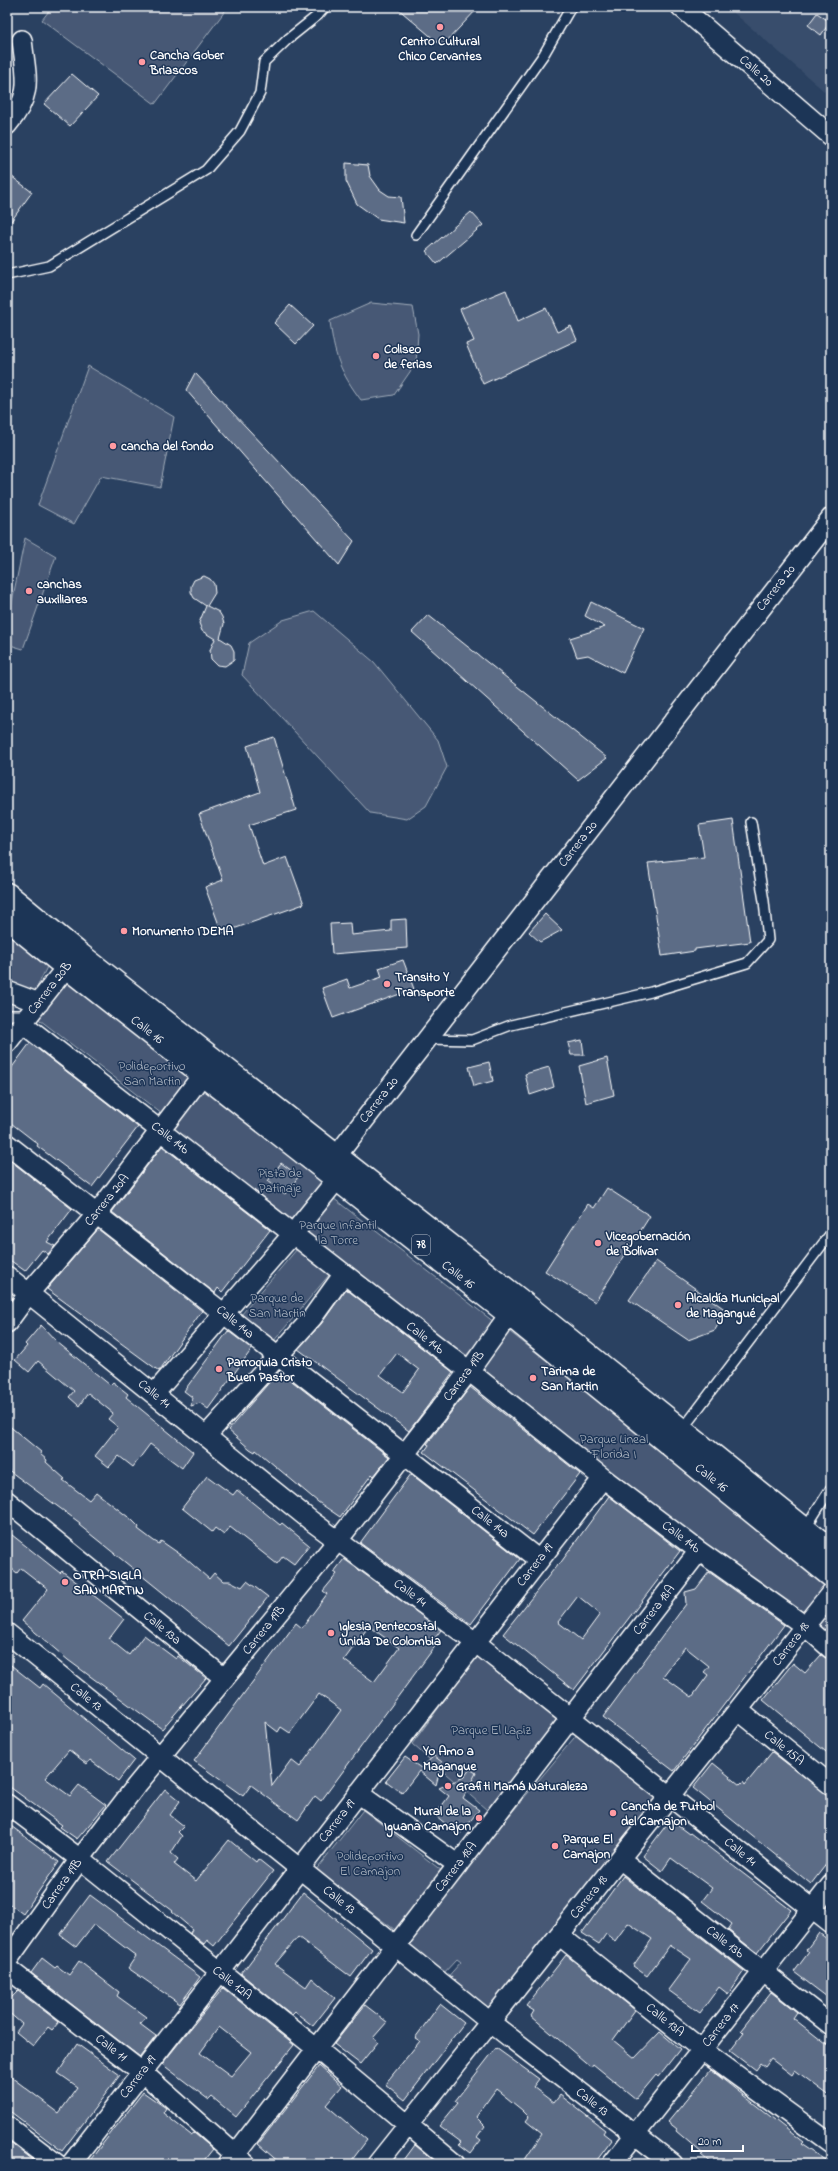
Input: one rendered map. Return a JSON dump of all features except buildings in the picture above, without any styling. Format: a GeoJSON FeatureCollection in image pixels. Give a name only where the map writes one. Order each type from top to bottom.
{"type":"FeatureCollection","features":[{"type":"Feature","properties":{"kind":"highway","name":"Calle 16"},"geometry":{"type":"LineString","coordinates":[[7,894],[72,960],[203,1074],[337,1167]]}},
{"type":"Feature","properties":{"kind":"highway","name":"Calle 16"},"geometry":{"type":"LineString","coordinates":[[7,919],[72,960],[515,1307],[682,1430],[831,1550]]}},
{"type":"Feature","properties":{"kind":"highway","name":"Calle 16"},"geometry":{"type":"LineString","coordinates":[[515,1307],[831,1576]]}},
{"type":"Feature","properties":{"kind":"street","name":"Calle 20"},"geometry":{"type":"LineString","coordinates":[[681,7],[831,136]]}},
{"type":"Feature","properties":{"kind":"street"},"geometry":{"type":"LineString","coordinates":[[7,125],[18,112],[28,88],[22,40]]}},
{"type":"Feature","properties":{"kind":"street","name":"Carrera 20"},"geometry":{"type":"LineString","coordinates":[[337,1167],[426,1040],[831,518]]}},
{"type":"Feature","properties":{"kind":"street","name":"Carrera 20B"},"geometry":{"type":"LineString","coordinates":[[7,1043],[20,1015],[72,960]]}},
{"type":"Feature","properties":{"kind":"street"},"geometry":{"type":"LineString","coordinates":[[7,991],[20,1015]]}},
{"type":"Feature","properties":{"kind":"street","name":"Calle 14b"},"geometry":{"type":"LineString","coordinates":[[20,1015],[292,1236],[469,1371],[602,1478],[700,1551],[805,1626],[831,1649]]}},
{"type":"Feature","properties":{"kind":"street","name":"Carrera 20A"},"geometry":{"type":"LineString","coordinates":[[7,1323],[29,1293],[96,1214],[161,1131],[203,1074]]}},
{"type":"Feature","properties":{"kind":"street","name":"Calle 14a"},"geometry":{"type":"LineString","coordinates":[[7,1144],[225,1314],[277,1357],[539,1560]]}},
{"type":"Feature","properties":{"kind":"street"},"geometry":{"type":"LineString","coordinates":[[154,1394],[292,1236],[337,1167]]}},
{"type":"Feature","properties":{"kind":"street"},"geometry":{"type":"LineString","coordinates":[[206,1436],[312,1318],[343,1275]]}},
{"type":"Feature","properties":{"kind":"street","name":"Calle 14"},"geometry":{"type":"LineString","coordinates":[[7,1276],[310,1520],[339,1539],[475,1642],[831,1924]]}},
{"type":"Feature","properties":{"kind":"street","name":"Carrera 19B"},"geometry":{"type":"LineString","coordinates":[[7,1961],[80,1859],[160,1757],[339,1539],[469,1371],[515,1307]]}},
{"type":"Feature","properties":{"kind":"street","name":"Carrera 19"},"geometry":{"type":"LineString","coordinates":[[71,2164],[602,1478]]}},
{"type":"Feature","properties":{"kind":"street","name":"Calle 13a"},"geometry":{"type":"LineString","coordinates":[[7,1501],[224,1678]]}},
{"type":"Feature","properties":{"kind":"street","name":"Carrera 18A"},"geometry":{"type":"LineString","coordinates":[[236,2161],[317,2049],[396,1945],[700,1551]]}},
{"type":"Feature","properties":{"kind":"street","name":"Carrera 18"},"geometry":{"type":"LineString","coordinates":[[377,2164],[831,1593]]}},
{"type":"Feature","properties":{"kind":"street","name":"Calle 13"},"geometry":{"type":"LineString","coordinates":[[7,1633],[490,2022],[673,2164]]}},
{"type":"Feature","properties":{"kind":"street","name":"Calle 15A"},"geometry":{"type":"LineString","coordinates":[[738,1710],[831,1785]]}},
{"type":"Feature","properties":{"kind":"street"},"geometry":{"type":"LineString","coordinates":[[358,1793],[458,1865]]}},
{"type":"Feature","properties":{"kind":"street","name":"Calle 12A"},"geometry":{"type":"LineString","coordinates":[[7,1804],[80,1859],[219,1972],[317,2049],[455,2164]]}},
{"type":"Feature","properties":{"kind":"street","name":"Calle 13b"},"geometry":{"type":"LineString","coordinates":[[620,1859],[831,2025]]}},
{"type":"Feature","properties":{"kind":"street","name":"Carrera 17"},"geometry":{"type":"LineString","coordinates":[[612,2164],[831,1885]]}},
{"type":"Feature","properties":{"kind":"street","name":"Calle 13A"},"geometry":{"type":"LineString","coordinates":[[559,1935],[702,2050],[831,2144]]}},
{"type":"Feature","properties":{"kind":"street","name":"Calle 11"},"geometry":{"type":"LineString","coordinates":[[7,1968],[142,2072],[236,2161]]}},
{"type":"Feature","properties":{"kind":"street"},"geometry":{"type":"LineString","coordinates":[[7,2126],[58,2164]]}},
{"type":"Feature","properties":{"kind":"lane"},"geometry":{"type":"LineString","coordinates":[[7,275],[49,266],[206,170],[243,125],[260,93],[264,62],[318,15],[325,7]]}},
{"type":"Feature","properties":{"kind":"lane"},"geometry":{"type":"LineString","coordinates":[[416,235],[544,54],[570,7]]}},
{"type":"Feature","properties":{"kind":"lane"},"geometry":{"type":"LineString","coordinates":[[426,1040],[472,1040],[511,1025],[651,992],[747,963],[768,940],[764,901],[751,822]]}},
{"type":"Feature","properties":{"kind":"lane"},"geometry":{"type":"LineString","coordinates":[[682,1430],[831,1233]]}},
{"type":"Feature","properties":{"kind":"lane"},"geometry":{"type":"LineString","coordinates":[[805,1529],[831,1488]]}},
{"type":"Feature","properties":{"kind":"shaded area"},"geometry":{"type":"Polygon","coordinates":[[[727,7],[831,7],[831,97],[727,7]]]}},
{"type":"Feature","properties":{"kind":"green space","name":"Cancha Gober Briascos"},"geometry":{"type":"Polygon","coordinates":[[[52,7],[228,7],[155,104],[42,20],[52,7]]]}},
{"type":"Feature","properties":{"kind":"green space","name":"Coliseo de ferias"},"geometry":{"type":"Polygon","coordinates":[[[371,303],[413,307],[418,334],[416,363],[394,395],[361,400],[348,381],[339,363],[330,321],[371,303]]]}},
{"type":"Feature","properties":{"kind":"green space","name":"cancha del fondo"},"geometry":{"type":"Polygon","coordinates":[[[88,366],[174,417],[160,487],[101,476],[74,524],[38,505],[88,366]]]}},
{"type":"Feature","properties":{"kind":"green space","name":"canchas auxiliares"},"geometry":{"type":"Polygon","coordinates":[[[25,538],[56,556],[23,649],[7,644],[7,626],[25,538]]]}},
{"type":"Feature","properties":{"kind":"green space"},"geometry":{"type":"Polygon","coordinates":[[[314,611],[374,662],[438,740],[447,767],[426,806],[407,819],[370,813],[242,675],[249,643],[283,620],[314,611]]]}},
{"type":"Feature","properties":{"kind":"green space"},"geometry":{"type":"Polygon","coordinates":[[[7,923],[51,959],[33,995],[7,985],[7,923]]]}},
{"type":"Feature","properties":{"kind":"green space","name":"Polideportivo San Martin"},"geometry":{"type":"Polygon","coordinates":[[[64,976],[194,1074],[162,1114],[36,1017],[64,976]]]}},
{"type":"Feature","properties":{"kind":"green space","name":"Pista de Patinaje"},"geometry":{"type":"Polygon","coordinates":[[[212,1084],[331,1178],[290,1230],[168,1133],[194,1098],[212,1084]]]}},
{"type":"Feature","properties":{"kind":"green space","name":"Parque Infantil la Torre"},"geometry":{"type":"Polygon","coordinates":[[[333,1198],[494,1322],[465,1357],[302,1236],[333,1198]]]}},
{"type":"Feature","properties":{"kind":"green space","name":"Parque de San Martin"},"geometry":{"type":"Polygon","coordinates":[[[297,1249],[329,1275],[273,1342],[241,1315],[297,1249]]]}},
{"type":"Feature","properties":{"kind":"green space","name":"Parque Lineal Florida I"},"geometry":{"type":"Polygon","coordinates":[[[506,1329],[831,1581],[831,1646],[476,1371],[506,1329]]]}},
{"type":"Feature","properties":{"kind":"green space","name":"Parque El Lapiz"},"geometry":{"type":"Polygon","coordinates":[[[479,1653],[570,1717],[496,1818],[412,1744],[479,1653]]]}},
{"type":"Feature","properties":{"kind":"green space","name":"Parque El Camajon"},"geometry":{"type":"Polygon","coordinates":[[[579,1732],[661,1796],[492,2020],[445,1980],[461,1962],[457,1959],[441,1976],[401,1945],[579,1732]]]}},
{"type":"Feature","properties":{"kind":"green space","name":"Polideportivo El Camajon"},"geometry":{"type":"Polygon","coordinates":[[[363,1810],[446,1874],[402,1935],[315,1871],[363,1810]]]}},
{"type":"Feature","properties":{"kind":"place","name":"Centro Cultural Chico Cervantes"},"geometry":{"type":"Point","coordinates":[440,27]}},
{"type":"Feature","properties":{"kind":"place","name":"Cancha Gober Briascos"},"geometry":{"type":"Point","coordinates":[142,62]}},
{"type":"Feature","properties":{"kind":"place","name":"Coliseo de ferias"},"geometry":{"type":"Point","coordinates":[376,356]}},
{"type":"Feature","properties":{"kind":"place","name":"cancha del fondo"},"geometry":{"type":"Point","coordinates":[113,446]}},
{"type":"Feature","properties":{"kind":"place","name":"canchas auxiliares"},"geometry":{"type":"Point","coordinates":[29,591]}},
{"type":"Feature","properties":{"kind":"place","name":"Monumento IDEMA"},"geometry":{"type":"Point","coordinates":[124,931]}},
{"type":"Feature","properties":{"kind":"place","name":"Transito Y Transporte"},"geometry":{"type":"Point","coordinates":[387,984]}},
{"type":"Feature","properties":{"kind":"place","name":"Vicegobernación de Bolívar"},"geometry":{"type":"Point","coordinates":[598,1243]}},
{"type":"Feature","properties":{"kind":"place","name":"Alcaldía Municipal de Magangué"},"geometry":{"type":"Point","coordinates":[678,1305]}},
{"type":"Feature","properties":{"kind":"place","name":"Parroquia Cristo Buen Pastor"},"geometry":{"type":"Point","coordinates":[219,1369]}},
{"type":"Feature","properties":{"kind":"place","name":"Tarima de San Martin"},"geometry":{"type":"Point","coordinates":[533,1378]}},
{"type":"Feature","properties":{"kind":"place","name":"OTRA-SIGLA SAN MARTIN"},"geometry":{"type":"Point","coordinates":[65,1582]}},
{"type":"Feature","properties":{"kind":"place","name":"Iglesia Pentecostal Unida De Colombia"},"geometry":{"type":"Point","coordinates":[331,1633]}},
{"type":"Feature","properties":{"kind":"place","name":"Yo Amo a Magangue"},"geometry":{"type":"Point","coordinates":[415,1758]}},
{"type":"Feature","properties":{"kind":"place","name":"Grafiti Mamá Naturaleza"},"geometry":{"type":"Point","coordinates":[448,1786]}},
{"type":"Feature","properties":{"kind":"place","name":"Cancha de Futbol del Camajon"},"geometry":{"type":"Point","coordinates":[613,1813]}},
{"type":"Feature","properties":{"kind":"place","name":"Mural de la Iguana Camajon"},"geometry":{"type":"Point","coordinates":[479,1818]}},
{"type":"Feature","properties":{"kind":"place","name":"Parque El Camajon"},"geometry":{"type":"Point","coordinates":[555,1846]}}]}
